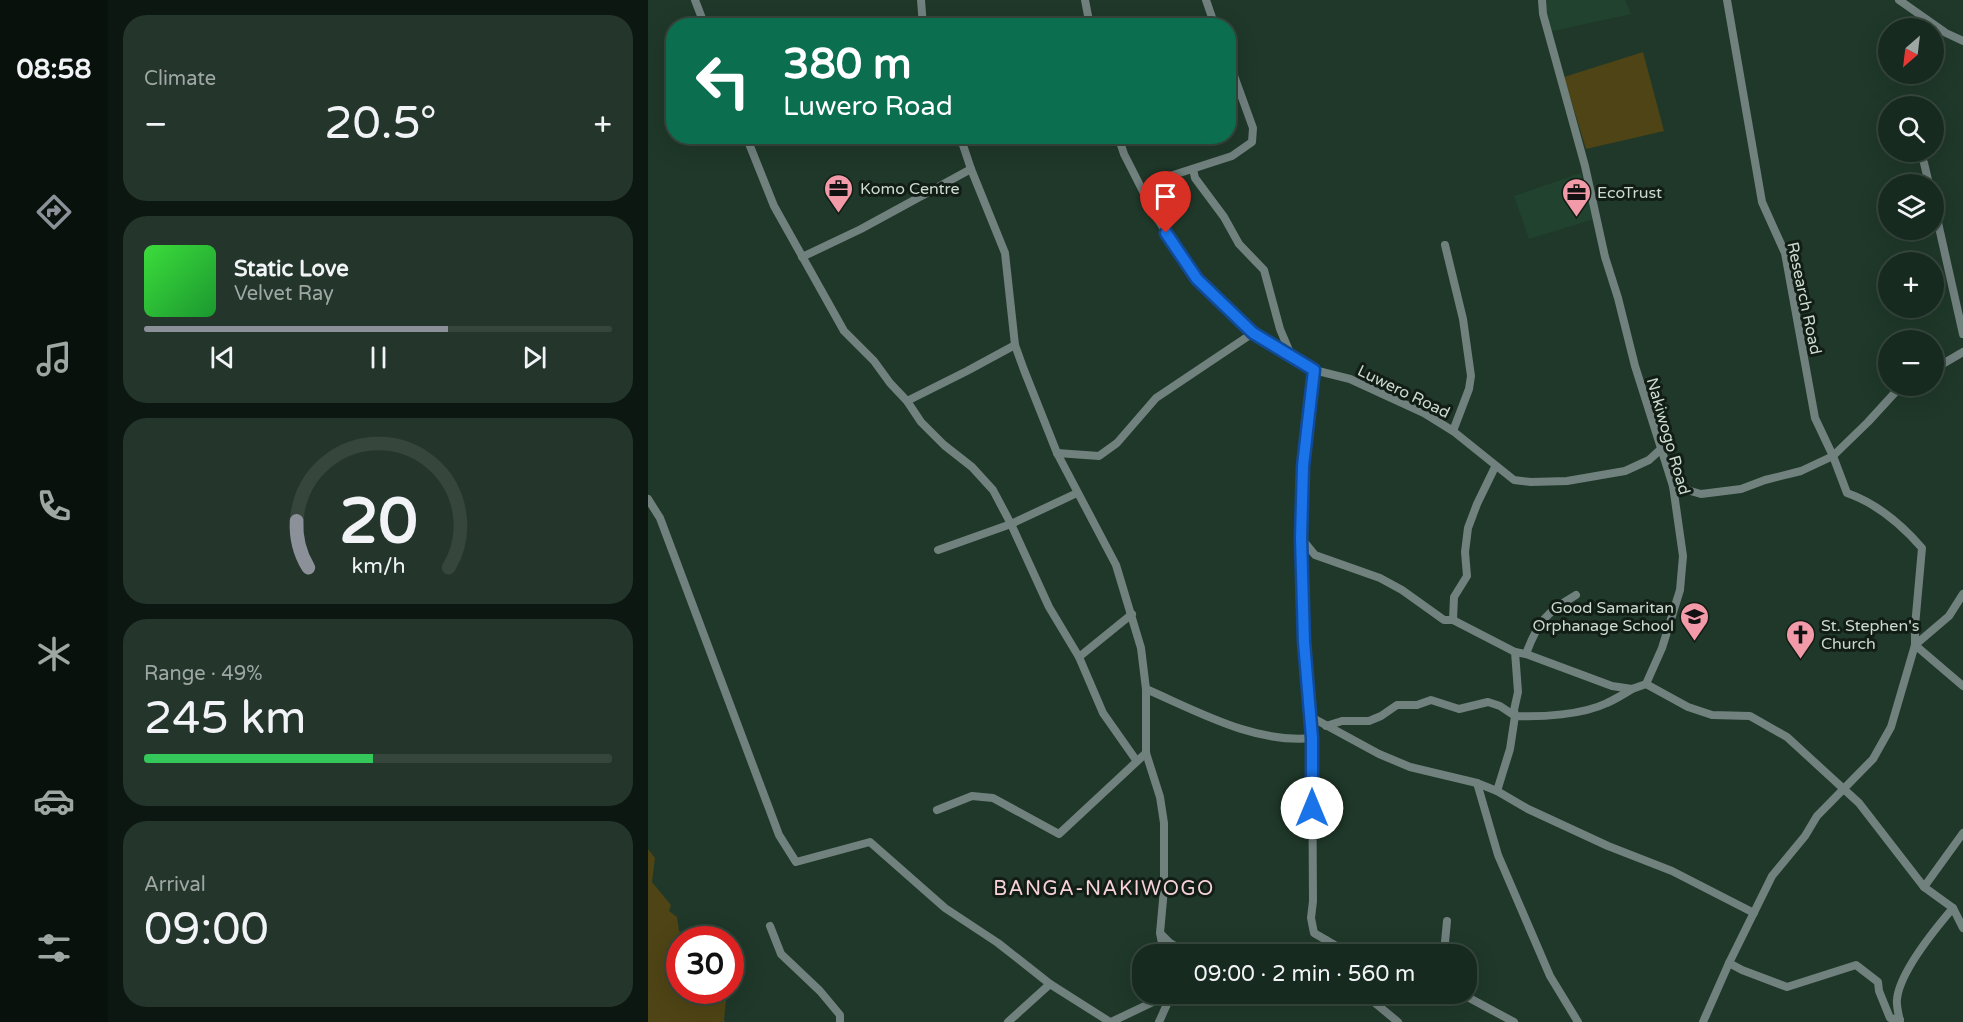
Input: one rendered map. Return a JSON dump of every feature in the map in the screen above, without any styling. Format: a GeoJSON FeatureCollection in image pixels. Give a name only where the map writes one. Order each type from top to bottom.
{"type":"FeatureCollection","features":[{"type":"Feature","properties":{"kind":"street"},"geometry":{"type":"LineString","coordinates":[[695,0],[702,18]]}},
{"type":"Feature","properties":{"kind":"street"},"geometry":{"type":"LineString","coordinates":[[921,0],[922,18]]}},
{"type":"Feature","properties":{"kind":"street"},"geometry":{"type":"LineString","coordinates":[[1085,0],[1088,18]]}},
{"type":"Feature","properties":{"kind":"street"},"geometry":{"type":"LineString","coordinates":[[1206,0],[1212,18]]}},
{"type":"Feature","properties":{"kind":"street","name":"Nakiwogo Road"},"geometry":{"type":"LineString","coordinates":[[1542,0],[1543,14],[1588,177],[1605,257],[1635,366],[1673,486],[1683,556],[1680,590],[1662,648],[1646,684]]}},
{"type":"Feature","properties":{"kind":"street","name":"Research Road"},"geometry":{"type":"LineString","coordinates":[[1727,0],[1762,202],[1785,253],[1815,418],[1847,493],[1878,509],[1896,522],[1922,548],[1915,626],[1916,645]]}},
{"type":"Feature","properties":{"kind":"street"},"geometry":{"type":"LineString","coordinates":[[1899,0],[1946,33],[1963,41]]}},
{"type":"Feature","properties":{"kind":"street"},"geometry":{"type":"LineString","coordinates":[[1145,193],[1164,178],[1232,156],[1252,142],[1253,128],[1236,81]]}},
{"type":"Feature","properties":{"kind":"street"},"geometry":{"type":"LineString","coordinates":[[749,144],[774,206],[844,331],[874,361],[890,383],[907,400],[921,422],[937,439],[983,478],[993,490],[1049,607],[1079,657],[1103,713],[1136,760]]}},
{"type":"Feature","properties":{"kind":"street"},"geometry":{"type":"LineString","coordinates":[[963,144],[1005,254],[1016,345],[1034,399],[1057,453],[1116,565],[1141,648],[1146,689],[1146,753],[1160,797],[1164,823],[1164,890],[1160,933],[1162,944]]}},
{"type":"Feature","properties":{"kind":"street","name":"Luwero Road"},"geometry":{"type":"LineString","coordinates":[[1121,144],[1155,215],[1197,279],[1253,333],[1314,370],[1350,379],[1425,413],[1453,431],[1514,480],[1567,481],[1625,471],[1649,460],[1661,449]]}},
{"type":"Feature","properties":{"kind":"street"},"geometry":{"type":"LineString","coordinates":[[1924,163],[1927,174]]}},
{"type":"Feature","properties":{"kind":"street"},"geometry":{"type":"LineString","coordinates":[[1193,169],[1195,178],[1224,217],[1239,244],[1264,270],[1280,329],[1291,355]]}},
{"type":"Feature","properties":{"kind":"street"},"geometry":{"type":"LineString","coordinates":[[802,257],[861,229],[971,170]]}},
{"type":"Feature","properties":{"kind":"street"},"geometry":{"type":"LineString","coordinates":[[1942,240],[1963,334]]}},
{"type":"Feature","properties":{"kind":"street"},"geometry":{"type":"LineString","coordinates":[[1445,244],[1463,319],[1472,376],[1453,431]]}},
{"type":"Feature","properties":{"kind":"street"},"geometry":{"type":"LineString","coordinates":[[1057,453],[1099,456],[1108,450],[1156,398],[1253,333]]}},
{"type":"Feature","properties":{"kind":"street"},"geometry":{"type":"LineString","coordinates":[[907,400],[1016,345]]}},
{"type":"Feature","properties":{"kind":"street"},"geometry":{"type":"LineString","coordinates":[[1944,363],[1963,352]]}},
{"type":"Feature","properties":{"kind":"street"},"geometry":{"type":"LineString","coordinates":[[1314,370],[1303,466],[1301,538],[1304,642],[1312,738],[1313,901],[1311,918],[1314,933],[1333,944]]}},
{"type":"Feature","properties":{"kind":"street"},"geometry":{"type":"LineString","coordinates":[[1673,486],[1701,494],[1741,489],[1801,471],[1833,456],[1892,396]]}},
{"type":"Feature","properties":{"kind":"street"},"geometry":{"type":"LineString","coordinates":[[1453,620],[1454,597],[1467,576],[1465,552],[1468,528],[1495,467]]}},
{"type":"Feature","properties":{"kind":"street"},"geometry":{"type":"LineString","coordinates":[[938,550],[1011,524],[1077,493]]}},
{"type":"Feature","properties":{"kind":"street"},"geometry":{"type":"LineString","coordinates":[[648,499],[660,518],[779,835],[796,862],[870,842],[945,908],[998,943],[1050,984],[1111,1022],[1149,1004]]}},
{"type":"Feature","properties":{"kind":"street"},"geometry":{"type":"LineString","coordinates":[[1301,538],[1315,555],[1380,578],[1402,590],[1444,620],[1453,620],[1515,652],[1612,686],[1632,690]]}},
{"type":"Feature","properties":{"kind":"street"},"geometry":{"type":"LineString","coordinates":[[1703,1022],[1772,876],[1806,836],[1817,816],[1873,759],[1891,727],[1916,645],[1949,616],[1963,594]]}},
{"type":"Feature","properties":{"kind":"street"},"geometry":{"type":"LineString","coordinates":[[1526,654],[1534,634],[1545,617],[1554,608],[1576,595]]}},
{"type":"Feature","properties":{"kind":"street"},"geometry":{"type":"LineString","coordinates":[[1079,657],[1132,614]]}},
{"type":"Feature","properties":{"kind":"street"},"geometry":{"type":"LineString","coordinates":[[1916,645],[1963,686]]}},
{"type":"Feature","properties":{"kind":"street"},"geometry":{"type":"LineString","coordinates":[[1497,791],[1510,749],[1515,716],[1518,692],[1515,652]]}},
{"type":"Feature","properties":{"kind":"street"},"geometry":{"type":"LineString","coordinates":[[1326,726],[1342,721],[1369,721],[1397,705],[1417,705],[1431,700],[1459,709],[1488,702],[1500,706],[1515,716],[1544,717],[1606,704],[1646,684],[1688,707],[1712,715],[1750,716],[1775,729],[1807,754],[1859,803],[1924,887],[1953,908],[1963,928]]}},
{"type":"Feature","properties":{"kind":"street"},"geometry":{"type":"LineString","coordinates":[[1146,689],[1233,725],[1266,735],[1288,740],[1312,738]]}},
{"type":"Feature","properties":{"kind":"street"},"geometry":{"type":"LineString","coordinates":[[1311,717],[1379,754],[1410,767],[1477,783],[1497,791],[1528,809],[1608,846],[1672,871],[1754,913]]}},
{"type":"Feature","properties":{"kind":"street"},"geometry":{"type":"LineString","coordinates":[[938,810],[972,796],[993,798],[1059,834],[1146,753]]}},
{"type":"Feature","properties":{"kind":"street"},"geometry":{"type":"LineString","coordinates":[[1477,783],[1503,866],[1550,976],[1578,1022]]}},
{"type":"Feature","properties":{"kind":"street"},"geometry":{"type":"LineString","coordinates":[[1924,887],[1963,833]]}},
{"type":"Feature","properties":{"kind":"street"},"geometry":{"type":"LineString","coordinates":[[1729,963],[1788,987],[1856,965],[1878,982],[1879,991],[1890,1018],[1900,1021],[1897,999],[1902,984],[1919,951],[1953,908]]}},
{"type":"Feature","properties":{"kind":"street"},"geometry":{"type":"LineString","coordinates":[[1446,944],[1447,921]]}},
{"type":"Feature","properties":{"kind":"street"},"geometry":{"type":"LineString","coordinates":[[770,926],[781,954],[840,1015],[840,1022]]}},
{"type":"Feature","properties":{"kind":"street"},"geometry":{"type":"LineString","coordinates":[[1160,933],[1172,944]]}},
{"type":"Feature","properties":{"kind":"street"},"geometry":{"type":"LineString","coordinates":[[1326,940],[1327,944]]}},
{"type":"Feature","properties":{"kind":"street"},"geometry":{"type":"LineString","coordinates":[[1008,1022],[1050,984]]}},
{"type":"Feature","properties":{"kind":"street"},"geometry":{"type":"LineString","coordinates":[[1477,1001],[1514,1022]]}},
{"type":"Feature","properties":{"kind":"street"},"geometry":{"type":"LineString","coordinates":[[1159,1022],[1167,1004]]}},
{"type":"Feature","properties":{"kind":"street"},"geometry":{"type":"LineString","coordinates":[[1376,1004],[1398,1022]]}},
{"type":"Feature","properties":{"kind":"shaded area"},"geometry":{"type":"Polygon","coordinates":[[[1541,0],[1625,0],[1631,14],[1549,32],[1541,0]]]}},
{"type":"Feature","properties":{"kind":"shaded area"},"geometry":{"type":"Polygon","coordinates":[[[1643,52],[1664,131],[1586,149],[1564,77],[1643,52]]]}},
{"type":"Feature","properties":{"kind":"shaded area"},"geometry":{"type":"Polygon","coordinates":[[[1581,173],[1594,219],[1529,239],[1514,196],[1581,173]]]}},
{"type":"Feature","properties":{"kind":"shaded area"},"geometry":{"type":"Polygon","coordinates":[[[648,849],[655,858],[652,882],[671,905],[669,911],[677,917],[678,926],[666,926],[666,1004],[726,1004],[725,1022],[648,1022],[648,849]]]}},
{"type":"Feature","properties":{"kind":"place","name":"Komo Centre"},"geometry":{"type":"Point","coordinates":[839,214]}},
{"type":"Feature","properties":{"kind":"place","name":"EcoTrust"},"geometry":{"type":"Point","coordinates":[1576,218]}},
{"type":"Feature","properties":{"kind":"place","name":"Good Samaritan Orphanage School"},"geometry":{"type":"Point","coordinates":[1695,642]}},
{"type":"Feature","properties":{"kind":"place","name":"St. Stephen's Church"},"geometry":{"type":"Point","coordinates":[1800,660]}},
{"type":"Feature","properties":{"kind":"district","name":"BANGA-NAKIWOGO"},"geometry":{"type":"Point","coordinates":[1104,888]}},
{"type":"Feature","properties":{"kind":"route"},"geometry":{"type":"LineString","coordinates":[[1166,233],[1197,279],[1253,333],[1314,370],[1303,466],[1301,538],[1304,642],[1312,738],[1312,808]]}}]}
